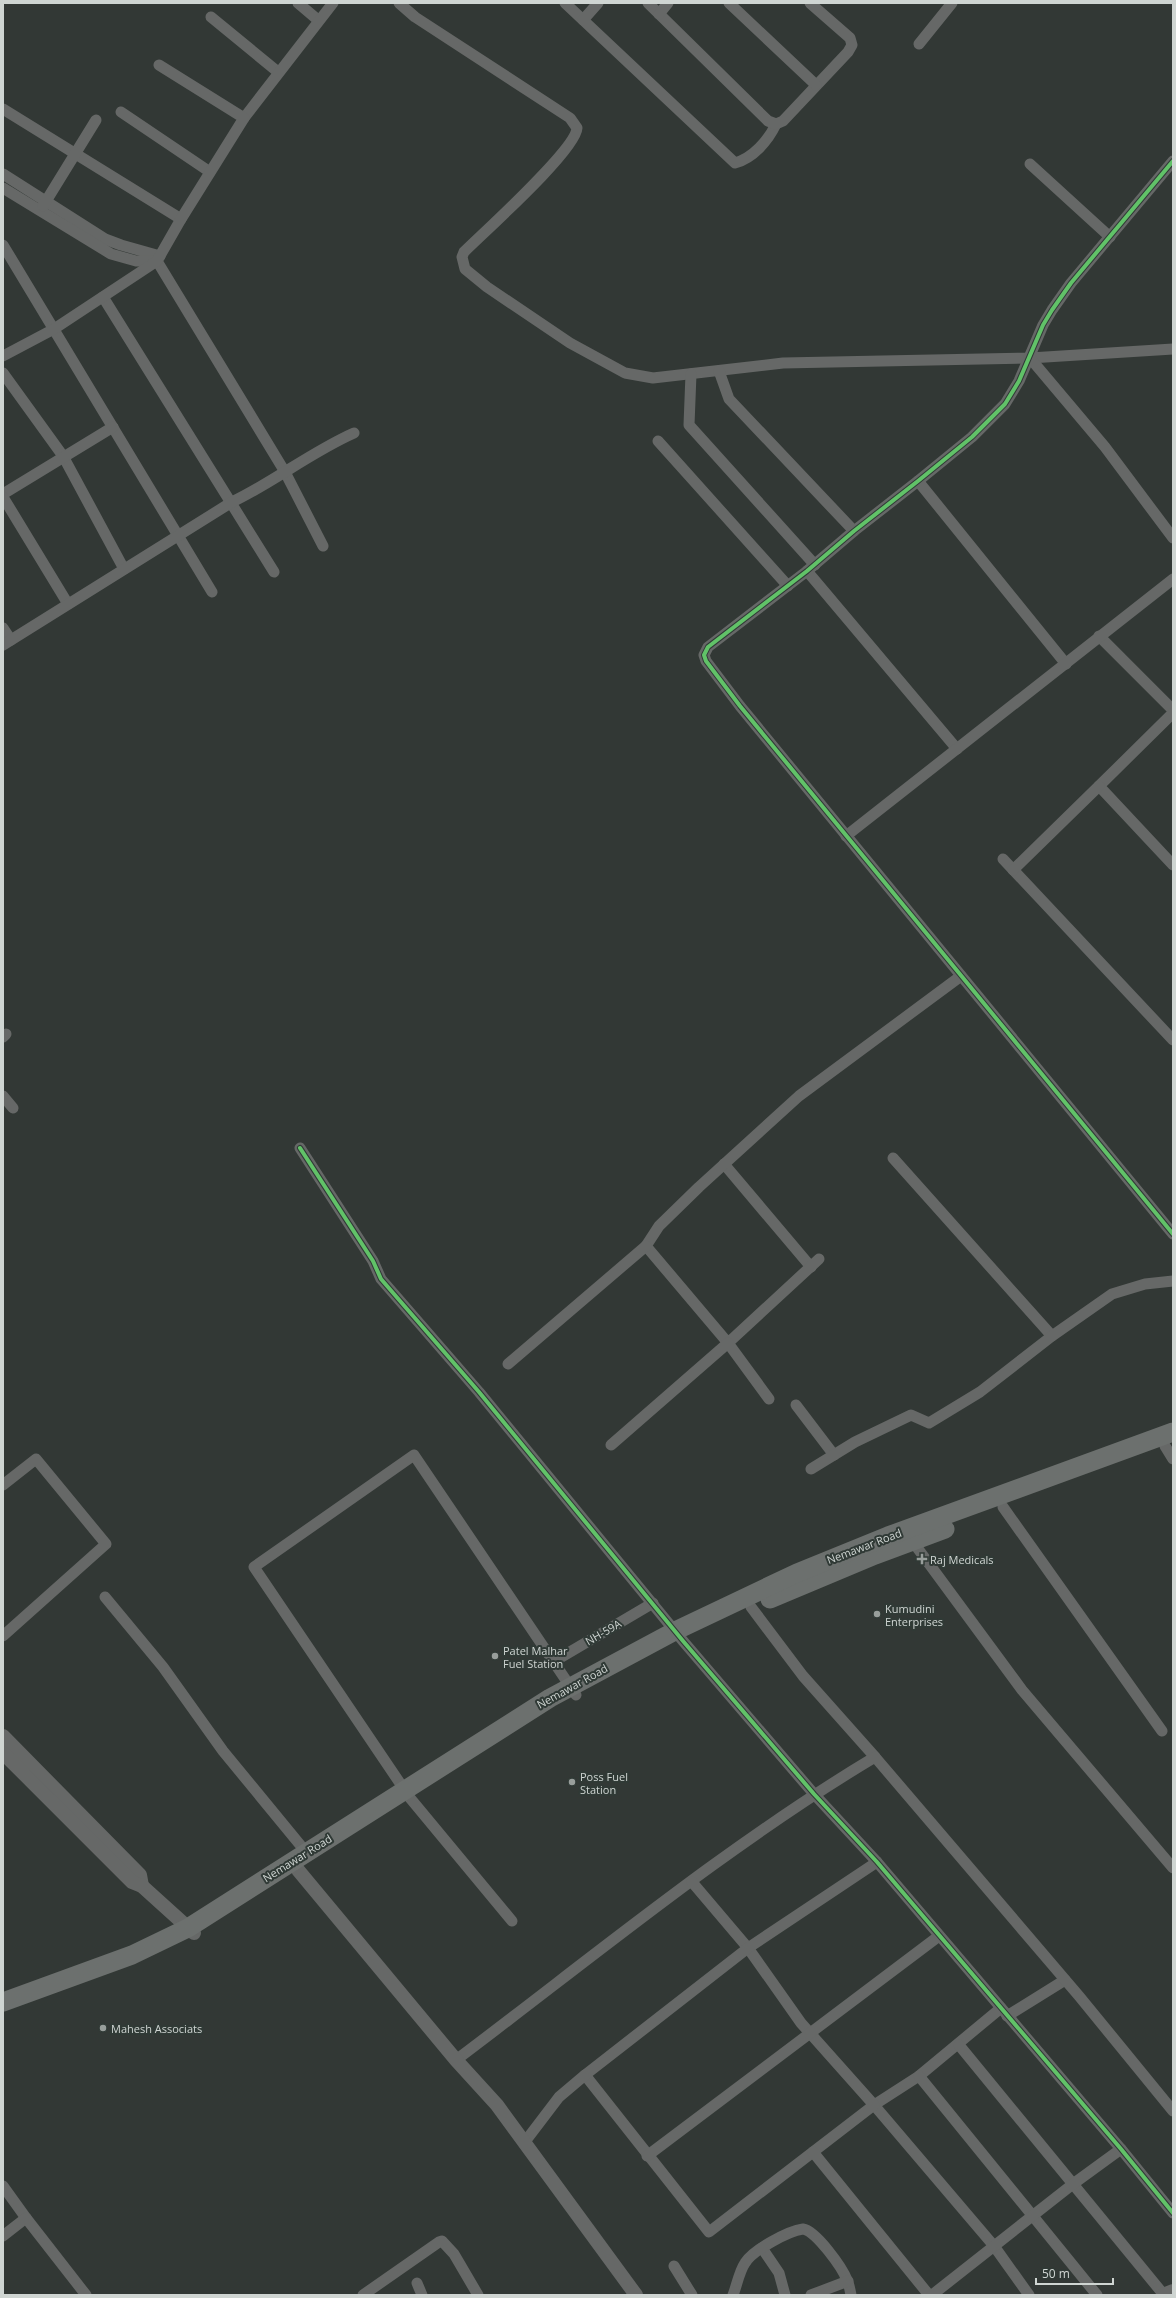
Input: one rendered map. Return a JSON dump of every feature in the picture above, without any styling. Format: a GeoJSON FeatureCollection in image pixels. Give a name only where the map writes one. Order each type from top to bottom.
{"type":"FeatureCollection","features":[{"type":"Feature","properties":{"kind":"highway","name":"Nemawar Road"},"geometry":{"type":"LineString","coordinates":[[679,1636],[751,1607],[877,1548],[913,1542],[1122,1460],[1171,1445]]}},
{"type":"Feature","properties":{"kind":"highway","name":"Nemawar Road"},"geometry":{"type":"LineString","coordinates":[[3,2013],[153,1956],[192,1931],[306,1852],[407,1794],[573,1691],[797,1573],[877,1548],[1171,1445]]}},
{"type":"Feature","properties":{"kind":"highway","name":"Nemawar Road"},"geometry":{"type":"LineString","coordinates":[[3,2002],[132,1955],[192,1931],[298,1870],[407,1794]]}},
{"type":"Feature","properties":{"kind":"street"},"geometry":{"type":"LineString","coordinates":[[298,3],[318,20]]}},
{"type":"Feature","properties":{"kind":"street"},"geometry":{"type":"LineString","coordinates":[[3,356],[54,329],[158,259],[244,118],[332,3]]}},
{"type":"Feature","properties":{"kind":"street"},"geometry":{"type":"LineString","coordinates":[[399,3],[415,17],[570,118],[577,128],[574,138],[534,186],[479,237],[462,257],[465,269],[487,287],[570,343],[625,372],[653,378],[782,363],[1030,358],[1173,349]]}},
{"type":"Feature","properties":{"kind":"street"},"geometry":{"type":"LineString","coordinates":[[565,3],[735,163],[744,160],[770,137],[776,124],[783,121],[848,52],[852,45],[850,38],[815,4]]}},
{"type":"Feature","properties":{"kind":"street"},"geometry":{"type":"LineString","coordinates":[[583,20],[598,3]]}},
{"type":"Feature","properties":{"kind":"street"},"geometry":{"type":"LineString","coordinates":[[648,3],[768,121],[776,124]]}},
{"type":"Feature","properties":{"kind":"street"},"geometry":{"type":"LineString","coordinates":[[659,14],[668,3]]}},
{"type":"Feature","properties":{"kind":"street"},"geometry":{"type":"LineString","coordinates":[[729,3],[816,85]]}},
{"type":"Feature","properties":{"kind":"street"},"geometry":{"type":"LineString","coordinates":[[919,44],[952,3]]}},
{"type":"Feature","properties":{"kind":"street"},"geometry":{"type":"LineString","coordinates":[[211,17],[278,72]]}},
{"type":"Feature","properties":{"kind":"street"},"geometry":{"type":"LineString","coordinates":[[159,64],[244,118]]}},
{"type":"Feature","properties":{"kind":"street"},"geometry":{"type":"LineString","coordinates":[[3,109],[76,152],[181,219]]}},
{"type":"Feature","properties":{"kind":"street"},"geometry":{"type":"LineString","coordinates":[[121,112],[210,172]]}},
{"type":"Feature","properties":{"kind":"street"},"geometry":{"type":"LineString","coordinates":[[40,212],[96,120]]}},
{"type":"Feature","properties":{"kind":"street"},"geometry":{"type":"LineString","coordinates":[[1173,162],[1110,237],[1052,310],[1043,325],[1019,381],[1005,404],[972,437],[854,530],[811,568],[708,648],[704,655],[706,661],[740,706],[1173,1234]]}},
{"type":"Feature","properties":{"kind":"street"},"geometry":{"type":"LineString","coordinates":[[1030,164],[1110,237]]}},
{"type":"Feature","properties":{"kind":"street"},"geometry":{"type":"LineString","coordinates":[[3,174],[113,243],[158,259],[284,472],[323,546]]}},
{"type":"Feature","properties":{"kind":"street"},"geometry":{"type":"LineString","coordinates":[[3,188],[111,254],[136,261],[158,259]]}},
{"type":"Feature","properties":{"kind":"street"},"geometry":{"type":"LineString","coordinates":[[3,245],[212,592]]}},
{"type":"Feature","properties":{"kind":"street"},"geometry":{"type":"LineString","coordinates":[[103,297],[232,502],[274,572]]}},
{"type":"Feature","properties":{"kind":"street"},"geometry":{"type":"LineString","coordinates":[[1030,358],[1105,447],[1173,538]]}},
{"type":"Feature","properties":{"kind":"street"},"geometry":{"type":"LineString","coordinates":[[719,371],[729,399],[854,530]]}},
{"type":"Feature","properties":{"kind":"street"},"geometry":{"type":"LineString","coordinates":[[3,373],[64,457],[124,569]]}},
{"type":"Feature","properties":{"kind":"street"},"geometry":{"type":"LineString","coordinates":[[691,374],[689,425],[811,568],[957,749]]}},
{"type":"Feature","properties":{"kind":"street"},"geometry":{"type":"LineString","coordinates":[[68,604],[3,496],[113,427]]}},
{"type":"Feature","properties":{"kind":"street"},"geometry":{"type":"LineString","coordinates":[[3,628],[7,643],[232,502],[249,494],[331,443],[354,433]]}},
{"type":"Feature","properties":{"kind":"street"},"geometry":{"type":"LineString","coordinates":[[658,441],[788,586]]}},
{"type":"Feature","properties":{"kind":"street"},"geometry":{"type":"LineString","coordinates":[[918,481],[1066,664]]}},
{"type":"Feature","properties":{"kind":"street"},"geometry":{"type":"LineString","coordinates":[[846,836],[1173,579]]}},
{"type":"Feature","properties":{"kind":"street"},"geometry":{"type":"LineString","coordinates":[[1099,636],[1173,710]]}},
{"type":"Feature","properties":{"kind":"street"},"geometry":{"type":"LineString","coordinates":[[1013,870],[1173,713]]}},
{"type":"Feature","properties":{"kind":"street"},"geometry":{"type":"LineString","coordinates":[[1099,786],[1173,865]]}},
{"type":"Feature","properties":{"kind":"street"},"geometry":{"type":"LineString","coordinates":[[1003,859],[1173,1039]]}},
{"type":"Feature","properties":{"kind":"street"},"geometry":{"type":"LineString","coordinates":[[508,1364],[646,1246],[659,1226],[724,1164],[799,1096],[961,976]]}},
{"type":"Feature","properties":{"kind":"street"},"geometry":{"type":"LineString","coordinates":[[3,1096],[14,1108]]}},
{"type":"Feature","properties":{"kind":"street"},"geometry":{"type":"LineString","coordinates":[[300,1148],[373,1261],[381,1279],[480,1392],[679,1636],[814,1794],[877,1862],[1121,2149],[1173,2213]]}},
{"type":"Feature","properties":{"kind":"street"},"geometry":{"type":"LineString","coordinates":[[893,1158],[1052,1336]]}},
{"type":"Feature","properties":{"kind":"street"},"geometry":{"type":"LineString","coordinates":[[611,1445],[728,1343],[815,1263],[724,1164]]}},
{"type":"Feature","properties":{"kind":"street"},"geometry":{"type":"LineString","coordinates":[[646,1246],[728,1343],[769,1399]]}},
{"type":"Feature","properties":{"kind":"street"},"geometry":{"type":"LineString","coordinates":[[811,1469],[855,1442],[910,1414],[929,1423],[980,1392],[1052,1336],[1112,1294],[1144,1284],[1173,1281]]}},
{"type":"Feature","properties":{"kind":"street"},"geometry":{"type":"LineString","coordinates":[[796,1405],[834,1455]]}},
{"type":"Feature","properties":{"kind":"street"},"geometry":{"type":"LineString","coordinates":[[512,1921],[407,1794],[254,1568],[414,1455],[573,1691]]}},
{"type":"Feature","properties":{"kind":"street"},"geometry":{"type":"LineString","coordinates":[[3,1485],[36,1459],[106,1544],[3,1636]]}},
{"type":"Feature","properties":{"kind":"street"},"geometry":{"type":"LineString","coordinates":[[1003,1506],[1162,1731]]}},
{"type":"Feature","properties":{"kind":"street"},"geometry":{"type":"LineString","coordinates":[[913,1542],[1022,1690],[1173,1868]]}},
{"type":"Feature","properties":{"kind":"street"},"geometry":{"type":"LineString","coordinates":[[105,1598],[163,1667],[219,1746],[306,1852]]}},
{"type":"Feature","properties":{"kind":"street","name":"NH-59A"},"geometry":{"type":"LineString","coordinates":[[553,1662],[653,1603]]}},
{"type":"Feature","properties":{"kind":"street"},"geometry":{"type":"LineString","coordinates":[[751,1607],[803,1676],[875,1757],[1065,1980],[1173,2111]]}},
{"type":"Feature","properties":{"kind":"street"},"geometry":{"type":"LineString","coordinates":[[3,1736],[140,1874],[142,1886]]}},
{"type":"Feature","properties":{"kind":"street"},"geometry":{"type":"LineString","coordinates":[[3,1753],[132,1882],[142,1886],[192,1931]]}},
{"type":"Feature","properties":{"kind":"street"},"geometry":{"type":"LineString","coordinates":[[456,2060],[692,1882],[814,1794],[875,1757]]}},
{"type":"Feature","properties":{"kind":"street"},"geometry":{"type":"LineString","coordinates":[[524,2143],[559,2097],[585,2075],[748,1948],[877,1862]]}},
{"type":"Feature","properties":{"kind":"street"},"geometry":{"type":"LineString","coordinates":[[298,1870],[456,2060],[497,2105],[636,2295]]}},
{"type":"Feature","properties":{"kind":"street"},"geometry":{"type":"LineString","coordinates":[[692,1882],[748,1948],[801,2022],[994,2246],[1029,2295]]}},
{"type":"Feature","properties":{"kind":"street"},"geometry":{"type":"LineString","coordinates":[[648,2156],[812,2034],[939,1936]]}},
{"type":"Feature","properties":{"kind":"street"},"geometry":{"type":"LineString","coordinates":[[585,2075],[709,2232],[874,2105],[919,2076],[1004,2012],[1065,1980]]}},
{"type":"Feature","properties":{"kind":"street"},"geometry":{"type":"LineString","coordinates":[[959,2045],[1163,2295],[1173,2291]]}},
{"type":"Feature","properties":{"kind":"street"},"geometry":{"type":"LineString","coordinates":[[919,2076],[1097,2295]]}},
{"type":"Feature","properties":{"kind":"street"},"geometry":{"type":"LineString","coordinates":[[813,2152],[930,2295],[1073,2184],[1121,2149]]}},
{"type":"Feature","properties":{"kind":"street"},"geometry":{"type":"LineString","coordinates":[[3,2186],[86,2295]]}},
{"type":"Feature","properties":{"kind":"street"},"geometry":{"type":"LineString","coordinates":[[3,2236],[26,2218]]}},
{"type":"Feature","properties":{"kind":"street"},"geometry":{"type":"LineString","coordinates":[[733,2295],[744,2263],[762,2248],[800,2229],[806,2230],[835,2260],[848,2281],[851,2295]]}},
{"type":"Feature","properties":{"kind":"street"},"geometry":{"type":"LineString","coordinates":[[363,2295],[378,2291],[439,2242],[442,2242],[454,2254],[478,2295]]}},
{"type":"Feature","properties":{"kind":"street"},"geometry":{"type":"LineString","coordinates":[[762,2248],[779,2273],[785,2295]]}},
{"type":"Feature","properties":{"kind":"street"},"geometry":{"type":"LineString","coordinates":[[674,2266],[692,2295]]}},
{"type":"Feature","properties":{"kind":"street"},"geometry":{"type":"LineString","coordinates":[[811,2295],[848,2281]]}},
{"type":"Feature","properties":{"kind":"street"},"geometry":{"type":"LineString","coordinates":[[417,2283],[422,2295]]}},
{"type":"Feature","properties":{"kind":"cycle path"},"geometry":{"type":"LineString","coordinates":[[1173,161],[1071,283],[1052,310],[1043,325],[1019,381],[1005,404],[972,437],[854,531],[807,571],[708,647],[704,655],[706,661],[740,706],[1173,1234]]}},
{"type":"Feature","properties":{"kind":"cycle path"},"geometry":{"type":"LineString","coordinates":[[300,1148],[373,1261],[381,1279],[479,1392],[683,1641],[814,1794],[877,1862],[1121,2149],[1173,2213]]}},
{"type":"Feature","properties":{"kind":"place","name":"Raj Medicals"},"geometry":{"type":"Point","coordinates":[922,1559]}},
{"type":"Feature","properties":{"kind":"place","name":"Kumudini Enterprises"},"geometry":{"type":"Point","coordinates":[877,1614]}},
{"type":"Feature","properties":{"kind":"place","name":"Patel Malhar Fuel Station"},"geometry":{"type":"Point","coordinates":[495,1656]}},
{"type":"Feature","properties":{"kind":"place","name":"Poss Fuel Station"},"geometry":{"type":"Point","coordinates":[572,1782]}},
{"type":"Feature","properties":{"kind":"place","name":"Mahesh Associats"},"geometry":{"type":"Point","coordinates":[103,2028]}}]}
